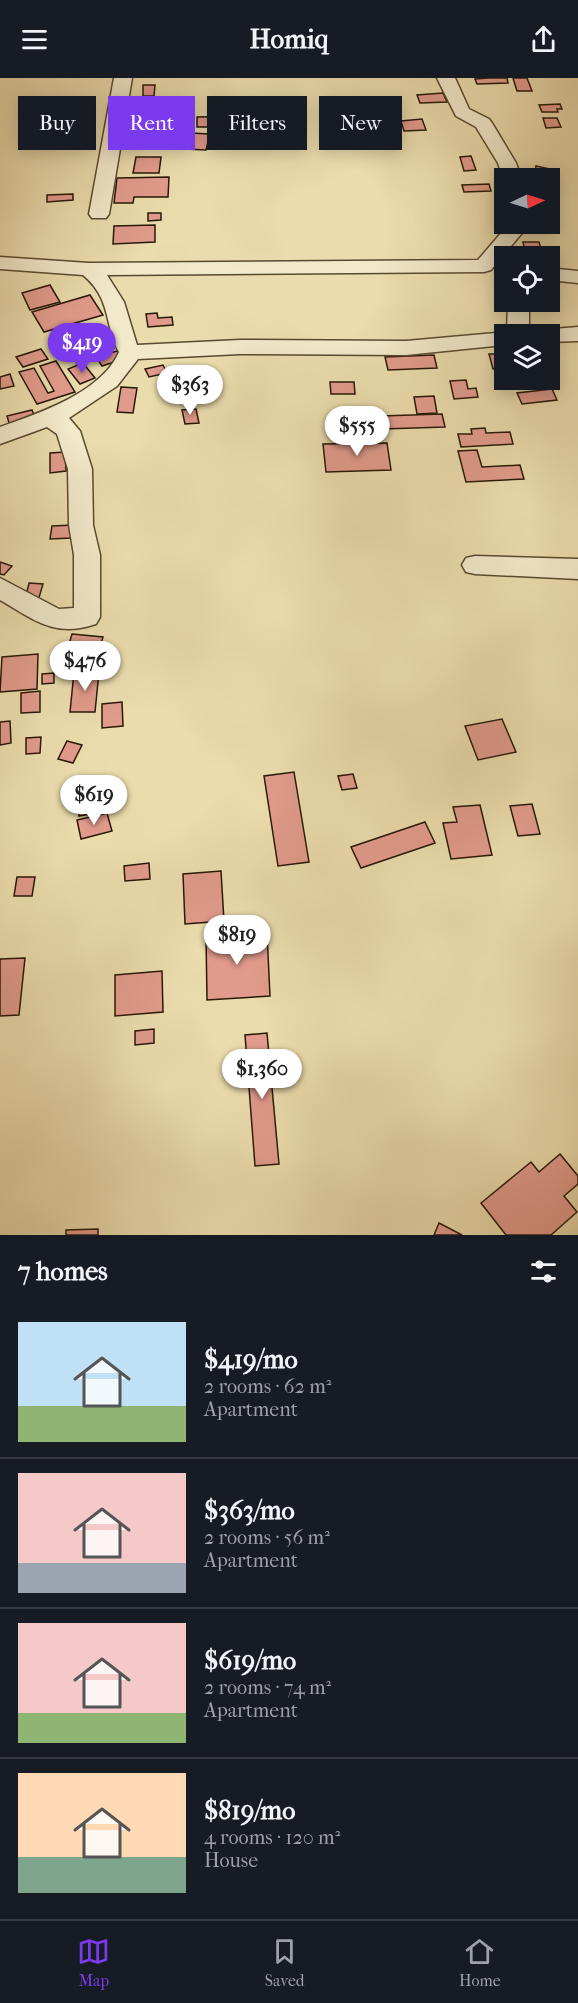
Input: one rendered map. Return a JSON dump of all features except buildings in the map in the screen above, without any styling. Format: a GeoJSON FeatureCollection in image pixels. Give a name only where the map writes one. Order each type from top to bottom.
{"type":"FeatureCollection","features":[{"type":"Feature","properties":{"kind":"street"},"geometry":{"type":"LineString","coordinates":[[99,214],[123,78]]}},
{"type":"Feature","properties":{"kind":"street"},"geometry":{"type":"LineString","coordinates":[[446,78],[462,112],[483,123],[509,168]]}},
{"type":"Feature","properties":{"kind":"street"},"geometry":{"type":"LineString","coordinates":[[0,263],[89,269],[494,268]]}},
{"type":"Feature","properties":{"kind":"street"},"geometry":{"type":"LineString","coordinates":[[0,436],[55,416],[108,382],[127,363],[130,352],[123,341],[122,327],[111,297],[99,276],[89,269]]}},
{"type":"Feature","properties":{"kind":"street"},"geometry":{"type":"LineString","coordinates":[[560,275],[578,277]]}},
{"type":"Feature","properties":{"kind":"street"},"geometry":{"type":"LineString","coordinates":[[560,335],[578,334]]}},
{"type":"Feature","properties":{"kind":"street"},"geometry":{"type":"LineString","coordinates":[[130,352],[240,347],[406,348],[494,339]]}},
{"type":"Feature","properties":{"kind":"street"},"geometry":{"type":"LineString","coordinates":[[0,588],[55,619],[87,617],[87,555],[81,525],[80,469],[68,431],[61,424],[52,421],[55,416]]}},
{"type":"Feature","properties":{"kind":"street"},"geometry":{"type":"LineString","coordinates":[[475,565],[578,569]]}}]}
